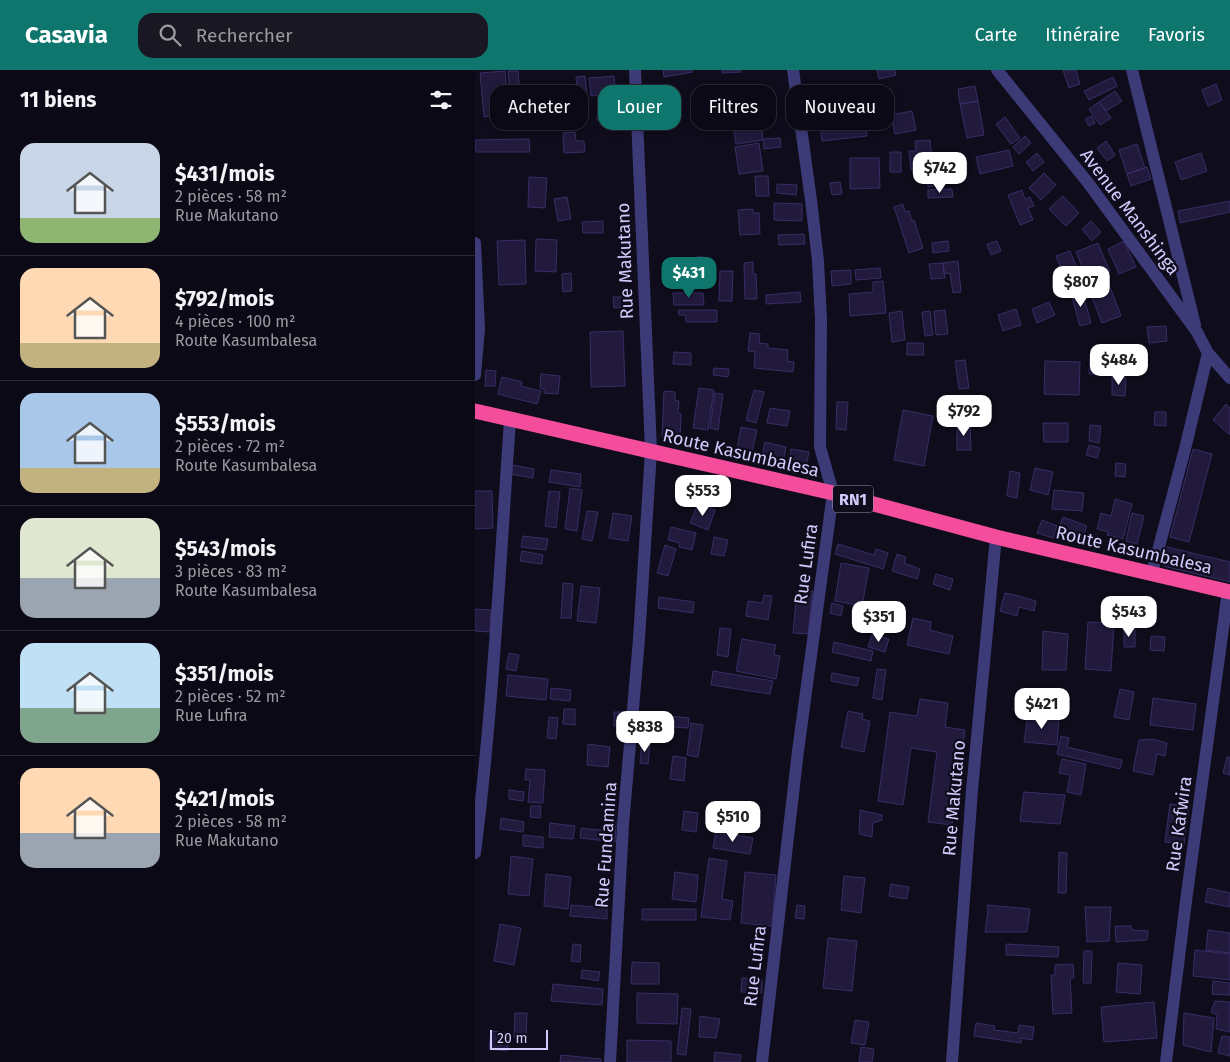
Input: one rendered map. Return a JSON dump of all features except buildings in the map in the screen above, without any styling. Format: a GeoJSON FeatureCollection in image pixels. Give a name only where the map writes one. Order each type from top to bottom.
{"type":"FeatureCollection","features":[{"type":"Feature","properties":{"kind":"highway","name":"Route Kasumbalesa"},"geometry":{"type":"LineString","coordinates":[[475,411],[833,493],[996,537],[1229,591]]}},
{"type":"Feature","properties":{"kind":"street","name":"Rue Makutano"},"geometry":{"type":"LineString","coordinates":[[635,70],[651,451]]}},
{"type":"Feature","properties":{"kind":"street","name":"Rue Lufira"},"geometry":{"type":"LineString","coordinates":[[762,1062],[797,761],[833,493],[820,447],[821,320],[818,261],[793,70]]}},
{"type":"Feature","properties":{"kind":"street","name":"Avenue Manshinga"},"geometry":{"type":"LineString","coordinates":[[997,70],[1089,184],[1197,332],[1208,353],[1230,378]]}},
{"type":"Feature","properties":{"kind":"street"},"geometry":{"type":"LineString","coordinates":[[1133,70],[1197,332]]}},
{"type":"Feature","properties":{"kind":"street"},"geometry":{"type":"LineString","coordinates":[[475,243],[479,329],[475,375]]}},
{"type":"Feature","properties":{"kind":"street"},"geometry":{"type":"LineString","coordinates":[[1152,573],[1208,353]]}},
{"type":"Feature","properties":{"kind":"street"},"geometry":{"type":"LineString","coordinates":[[475,853],[491,696],[510,420]]}},
{"type":"Feature","properties":{"kind":"street","name":"Rue Fundamina"},"geometry":{"type":"LineString","coordinates":[[610,1062],[623,825],[639,639],[651,451]]}},
{"type":"Feature","properties":{"kind":"street","name":"Rue Makutano"},"geometry":{"type":"LineString","coordinates":[[952,1062],[972,790],[996,537]]}},
{"type":"Feature","properties":{"kind":"street","name":"Rue Kafwira"},"geometry":{"type":"LineString","coordinates":[[1166,1062],[1187,891],[1229,591]]}}]}
